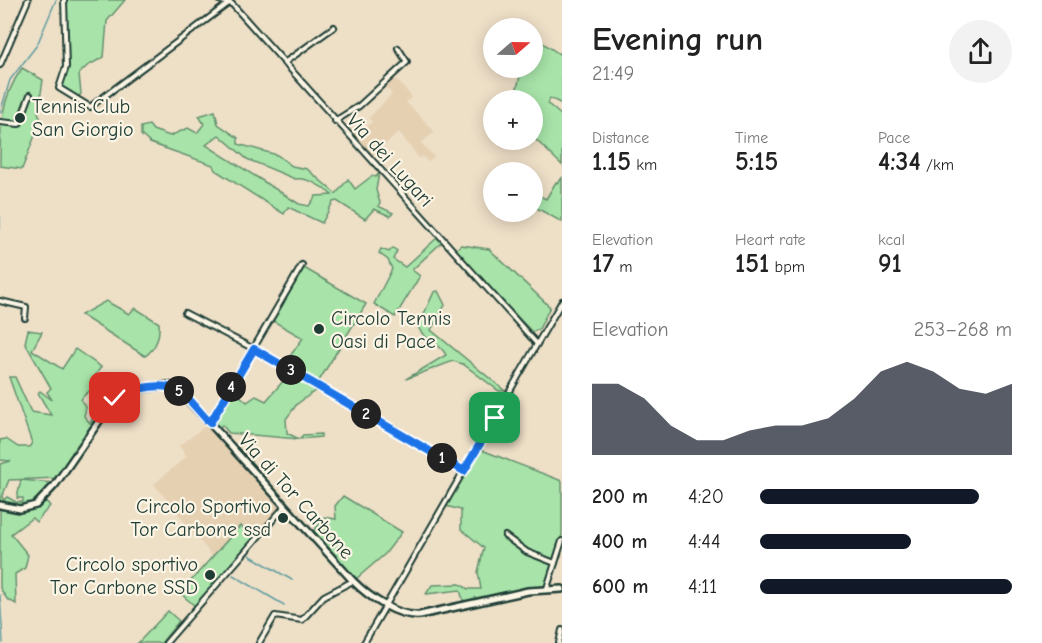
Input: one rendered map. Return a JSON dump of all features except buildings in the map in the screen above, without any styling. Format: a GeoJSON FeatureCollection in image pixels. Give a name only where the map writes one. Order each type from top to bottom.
{"type":"FeatureCollection","features":[{"type":"Feature","properties":{"kind":"main road","name":"Via di Tor Carbone"},"geometry":{"type":"LineString","coordinates":[[0,505],[22,509],[39,503],[55,485],[113,400],[122,393],[155,386],[170,386],[179,391],[210,423],[353,581],[387,605],[405,614],[420,615],[547,588],[562,589]]}},
{"type":"Feature","properties":{"kind":"street"},"geometry":{"type":"LineString","coordinates":[[1,61],[28,0]]}},
{"type":"Feature","properties":{"kind":"street"},"geometry":{"type":"LineString","coordinates":[[64,0],[66,65],[59,89],[88,107],[93,106],[230,3]]}},
{"type":"Feature","properties":{"kind":"street"},"geometry":{"type":"LineString","coordinates":[[219,0],[230,3]]}},
{"type":"Feature","properties":{"kind":"street","name":"Via dei Lugari"},"geometry":{"type":"LineString","coordinates":[[230,3],[537,344]]}},
{"type":"Feature","properties":{"kind":"street"},"geometry":{"type":"LineString","coordinates":[[284,63],[334,27]]}},
{"type":"Feature","properties":{"kind":"street"},"geometry":{"type":"LineString","coordinates":[[335,121],[359,106],[407,62],[398,48]]}},
{"type":"Feature","properties":{"kind":"street"},"geometry":{"type":"LineString","coordinates":[[0,122],[19,124],[30,95]]}},
{"type":"Feature","properties":{"kind":"street"},"geometry":{"type":"LineString","coordinates":[[210,423],[302,265]]}},
{"type":"Feature","properties":{"kind":"street"},"geometry":{"type":"LineString","coordinates":[[0,301],[26,307],[25,318]]}},
{"type":"Feature","properties":{"kind":"street"},"geometry":{"type":"LineString","coordinates":[[364,643],[562,301]]}},
{"type":"Feature","properties":{"kind":"street"},"geometry":{"type":"LineString","coordinates":[[185,313],[254,349],[464,471]]}},
{"type":"Feature","properties":{"kind":"street"},"geometry":{"type":"LineString","coordinates":[[166,643],[285,506]]}},
{"type":"Feature","properties":{"kind":"street"},"geometry":{"type":"LineString","coordinates":[[505,537],[527,552],[555,563]]}},
{"type":"Feature","properties":{"kind":"street"},"geometry":{"type":"LineString","coordinates":[[547,588],[562,541]]}},
{"type":"Feature","properties":{"kind":"street"},"geometry":{"type":"LineString","coordinates":[[259,643],[275,616],[302,620],[324,596],[353,581]]}},
{"type":"Feature","properties":{"kind":"street"},"geometry":{"type":"LineString","coordinates":[[559,643],[562,630]]}},
{"type":"Feature","properties":{"kind":"shaded area"},"geometry":{"type":"Polygon","coordinates":[[[394,77],[412,97],[406,102],[435,132],[421,143],[434,157],[428,162],[422,156],[419,158],[399,132],[371,157],[348,133],[361,123],[365,128],[372,122],[369,118],[392,94],[385,86],[394,77]]]}},
{"type":"Feature","properties":{"kind":"shaded area"},"geometry":{"type":"Polygon","coordinates":[[[208,424],[282,506],[258,536],[240,527],[213,557],[154,484],[187,456],[179,446],[208,424]]]}},
{"type":"Feature","properties":{"kind":"green space"},"geometry":{"type":"Polygon","coordinates":[[[64,0],[125,0],[107,21],[104,57],[87,66],[79,74],[81,94],[76,99],[59,89],[66,57],[64,0]]]}},
{"type":"Feature","properties":{"kind":"green space"},"geometry":{"type":"Polygon","coordinates":[[[543,43],[562,56],[562,104],[550,98],[548,104],[562,116],[562,165],[543,147],[543,90],[516,90],[520,78],[543,78],[543,43]]]}},
{"type":"Feature","properties":{"kind":"green space","name":"Tennis Club San Giorgio"},"geometry":{"type":"Polygon","coordinates":[[[22,68],[43,80],[38,112],[41,120],[22,169],[0,166],[0,139],[5,103],[22,68]]]}},
{"type":"Feature","properties":{"kind":"green space"},"geometry":{"type":"Polygon","coordinates":[[[215,111],[218,124],[238,138],[238,144],[277,155],[292,166],[307,169],[336,194],[348,179],[355,189],[379,173],[376,190],[380,203],[378,206],[393,213],[390,216],[374,209],[365,219],[337,201],[333,202],[322,223],[288,207],[284,214],[215,170],[213,165],[150,143],[141,135],[141,127],[149,125],[153,130],[170,136],[188,128],[197,133],[204,124],[199,116],[215,111]],[[219,135],[206,145],[299,204],[309,206],[316,196],[332,195],[314,183],[304,179],[295,179],[247,159],[219,135]]]}},
{"type":"Feature","properties":{"kind":"green space"},"geometry":{"type":"Polygon","coordinates":[[[562,178],[562,222],[543,212],[543,198],[546,199],[556,182],[558,183],[562,178]]]}},
{"type":"Feature","properties":{"kind":"green space"},"geometry":{"type":"Polygon","coordinates":[[[438,237],[442,242],[412,270],[420,276],[395,317],[374,304],[392,269],[388,260],[379,253],[381,249],[389,252],[393,248],[397,251],[393,259],[405,267],[438,237]]]}},
{"type":"Feature","properties":{"kind":"green space"},"geometry":{"type":"Polygon","coordinates":[[[461,245],[489,249],[550,307],[539,329],[532,332],[455,250],[461,245]]]}},
{"type":"Feature","properties":{"kind":"green space","name":"Circolo Tennis Oasi di Pace"},"geometry":{"type":"Polygon","coordinates":[[[304,268],[366,304],[317,384],[288,359],[303,338],[273,321],[304,268]]]}},
{"type":"Feature","properties":{"kind":"green space"},"geometry":{"type":"Polygon","coordinates":[[[438,291],[445,305],[431,330],[505,391],[499,391],[463,364],[453,361],[406,379],[446,355],[439,346],[421,332],[417,321],[423,316],[434,292],[438,291]]]}},
{"type":"Feature","properties":{"kind":"green space"},"geometry":{"type":"Polygon","coordinates":[[[106,301],[129,314],[135,308],[159,323],[156,342],[149,353],[145,356],[81,315],[106,301]]]}},
{"type":"Feature","properties":{"kind":"green space"},"geometry":{"type":"Polygon","coordinates":[[[28,330],[42,332],[32,350],[62,369],[75,349],[101,367],[94,377],[101,382],[81,400],[86,408],[84,416],[90,423],[97,412],[103,412],[57,478],[9,480],[2,497],[4,500],[7,497],[16,502],[23,502],[23,498],[17,498],[21,480],[53,483],[43,497],[37,501],[16,505],[0,502],[0,464],[11,461],[0,460],[0,440],[6,439],[18,447],[29,447],[32,443],[9,377],[15,377],[31,412],[51,415],[38,393],[40,391],[52,400],[47,392],[51,388],[25,343],[28,330]]]}},
{"type":"Feature","properties":{"kind":"green space"},"geometry":{"type":"Polygon","coordinates":[[[290,373],[316,390],[297,404],[286,419],[287,433],[299,439],[229,433],[222,425],[218,428],[214,423],[233,390],[247,402],[256,396],[266,401],[290,373]]]}},
{"type":"Feature","properties":{"kind":"green space"},"geometry":{"type":"Polygon","coordinates":[[[321,434],[321,437],[299,439],[303,435],[321,434]]]}},
{"type":"Feature","properties":{"kind":"green space"},"geometry":{"type":"Polygon","coordinates":[[[479,449],[562,481],[562,535],[545,586],[464,603],[460,590],[426,594],[432,585],[460,584],[468,589],[481,589],[478,572],[484,548],[461,529],[461,510],[446,506],[479,449]]]}},
{"type":"Feature","properties":{"kind":"green space"},"geometry":{"type":"Polygon","coordinates":[[[343,496],[402,532],[385,554],[356,579],[314,531],[324,517],[336,519],[335,506],[343,496]]]}},
{"type":"Feature","properties":{"kind":"green space"},"geometry":{"type":"Polygon","coordinates":[[[46,501],[50,506],[36,522],[32,518],[11,534],[28,555],[25,568],[15,574],[16,604],[7,599],[0,588],[0,506],[30,508],[46,501]]]}},
{"type":"Feature","properties":{"kind":"green space","name":"Circolo sportivo Tor Carbone SSD"},"geometry":{"type":"Polygon","coordinates":[[[240,526],[258,536],[196,607],[180,593],[240,526]]]}},
{"type":"Feature","properties":{"kind":"green space"},"geometry":{"type":"Polygon","coordinates":[[[168,611],[179,621],[161,643],[138,643],[168,611]]]}},
{"type":"Feature","properties":{"kind":"waterway"},"geometry":{"type":"LineString","coordinates":[[0,113],[10,80],[37,45],[56,0]]}},
{"type":"Feature","properties":{"kind":"waterway"},"geometry":{"type":"LineString","coordinates":[[0,217],[0,229]]}},
{"type":"Feature","properties":{"kind":"waterway"},"geometry":{"type":"LineString","coordinates":[[249,555],[292,580]]}},
{"type":"Feature","properties":{"kind":"waterway"},"geometry":{"type":"LineString","coordinates":[[233,575],[284,605]]}},
{"type":"Feature","properties":{"kind":"waterway"},"geometry":{"type":"LineString","coordinates":[[0,595],[3,643]]}},
{"type":"Feature","properties":{"kind":"place","name":"Tennis Club San Giorgio"},"geometry":{"type":"Point","coordinates":[20,118]}},
{"type":"Feature","properties":{"kind":"place","name":"Circolo Tennis Oasi di Pace"},"geometry":{"type":"Point","coordinates":[319,329]}},
{"type":"Feature","properties":{"kind":"place","name":"Circolo Sportivo Tor Carbone ssd"},"geometry":{"type":"Point","coordinates":[283,518]}},
{"type":"Feature","properties":{"kind":"place","name":"Circolo sportivo Tor Carbone SSD"},"geometry":{"type":"Point","coordinates":[210,575]}},
{"type":"Feature","properties":{"kind":"route"},"geometry":{"type":"LineString","coordinates":[[115,398],[132,390],[169,385],[179,391],[210,423],[254,349],[464,471],[495,418]]}}]}
